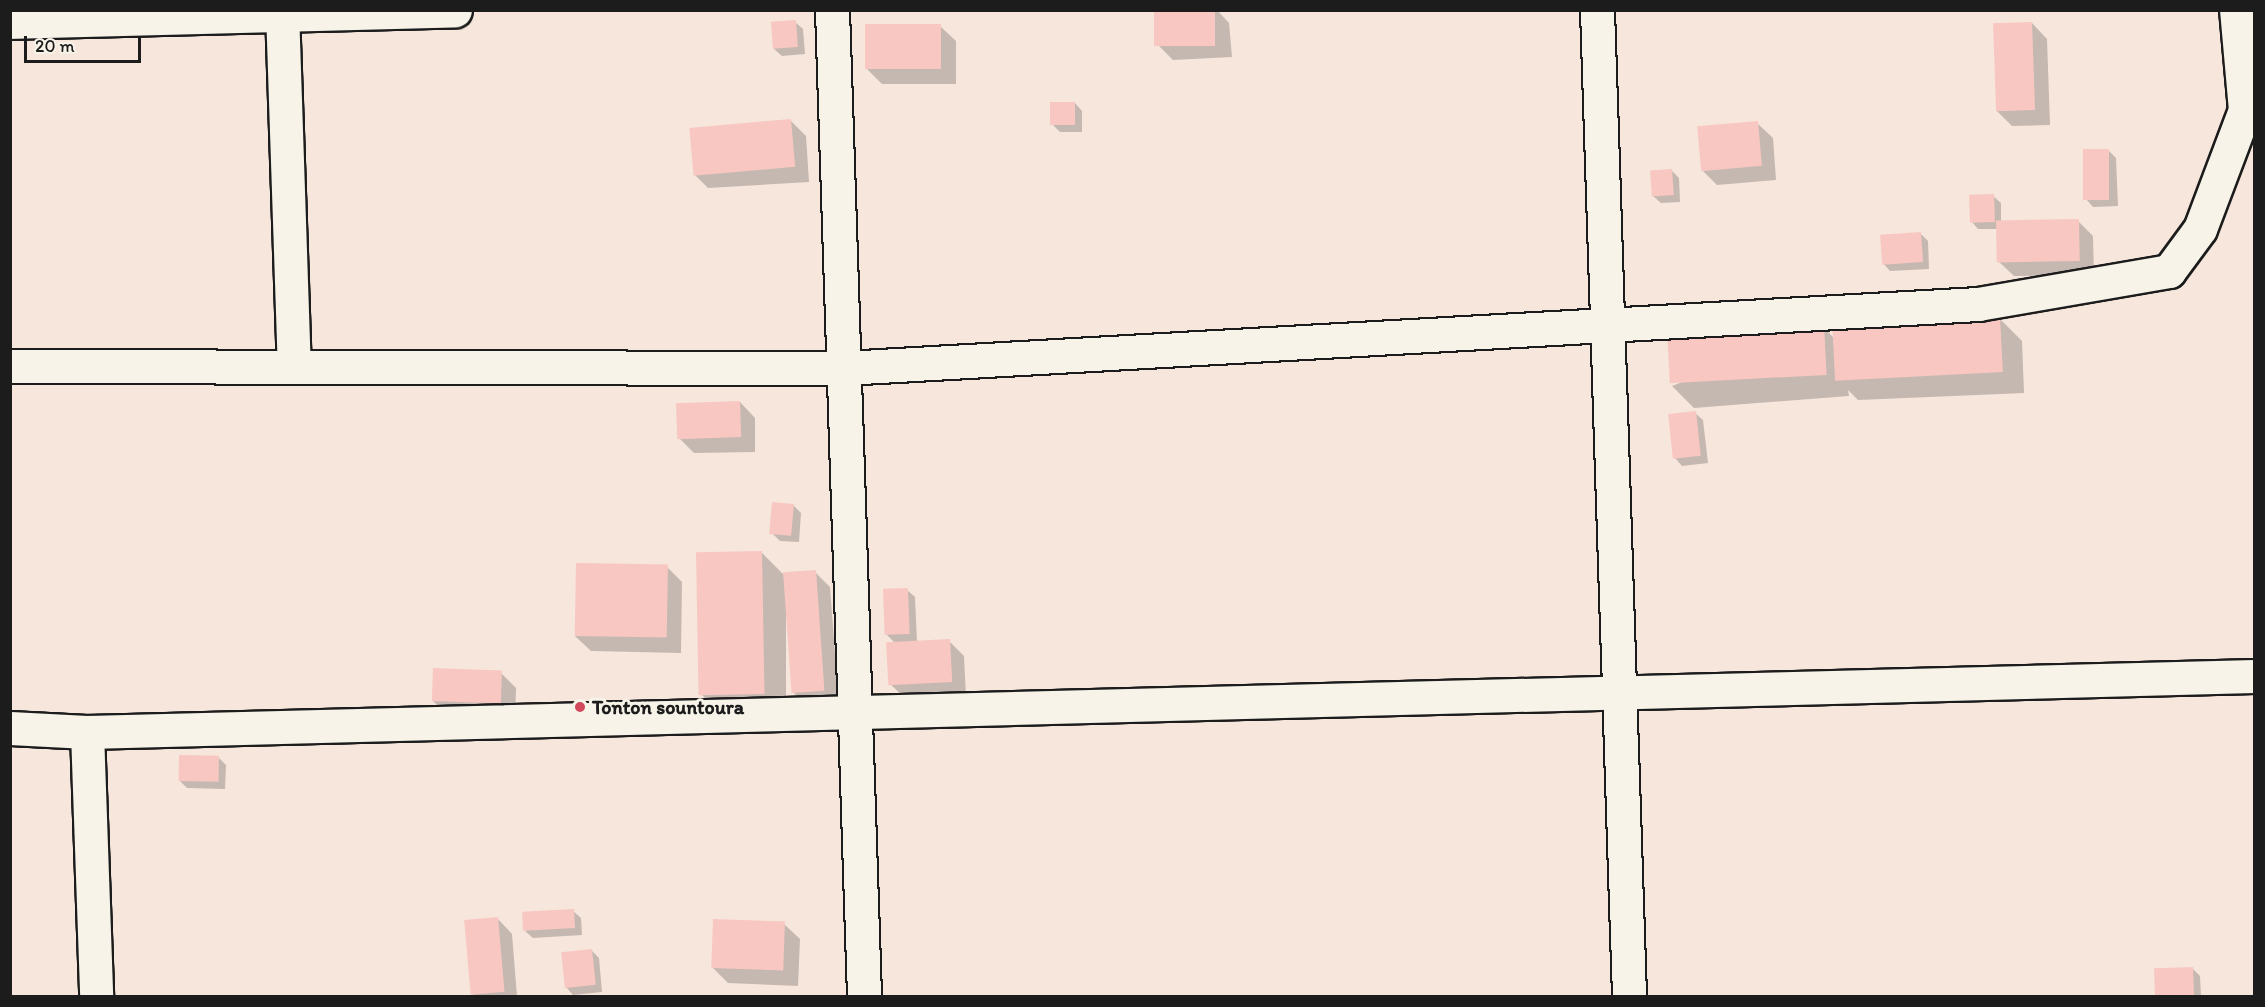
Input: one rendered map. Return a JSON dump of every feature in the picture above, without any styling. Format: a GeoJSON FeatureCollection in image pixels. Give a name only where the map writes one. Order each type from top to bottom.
{"type":"FeatureCollection","features":[{"type":"Feature","properties":{"kind":"street"},"geometry":{"type":"LineString","coordinates":[[10,22],[455,10]]}},
{"type":"Feature","properties":{"kind":"street"},"geometry":{"type":"LineString","coordinates":[[832,10],[864,996]]}},
{"type":"Feature","properties":{"kind":"street"},"geometry":{"type":"LineString","coordinates":[[1597,10],[1629,996]]}},
{"type":"Feature","properties":{"kind":"street"},"geometry":{"type":"LineString","coordinates":[[10,366],[844,368],[1978,304],[2169,271],[2200,229],[2245,110],[2236,10]]}},
{"type":"Feature","properties":{"kind":"street"},"geometry":{"type":"LineString","coordinates":[[283,13],[294,366]]}},
{"type":"Feature","properties":{"kind":"street"},"geometry":{"type":"LineString","coordinates":[[10,728],[87,732],[2254,676]]}},
{"type":"Feature","properties":{"kind":"street"},"geometry":{"type":"LineString","coordinates":[[87,732],[96,996]]}},
{"type":"Feature","properties":{"kind":"building"},"geometry":{"type":"Polygon","coordinates":[[[1154,10],[1215,10],[1215,46],[1154,46],[1154,10]]]}},
{"type":"Feature","properties":{"kind":"building"},"geometry":{"type":"Polygon","coordinates":[[[796,20],[798,47],[773,49],[771,22],[796,20]]]}},
{"type":"Feature","properties":{"kind":"building"},"geometry":{"type":"Polygon","coordinates":[[[2032,22],[2035,110],[1996,111],[1993,23],[2032,22]]]}},
{"type":"Feature","properties":{"kind":"building"},"geometry":{"type":"Polygon","coordinates":[[[865,24],[941,24],[941,69],[865,69],[865,24]]]}},
{"type":"Feature","properties":{"kind":"building"},"geometry":{"type":"Polygon","coordinates":[[[1050,102],[1075,102],[1075,125],[1050,125],[1050,102]]]}},
{"type":"Feature","properties":{"kind":"building"},"geometry":{"type":"Polygon","coordinates":[[[791,119],[795,167],[694,176],[689,128],[791,119]]]}},
{"type":"Feature","properties":{"kind":"building"},"geometry":{"type":"Polygon","coordinates":[[[1758,121],[1762,166],[1701,171],[1697,126],[1758,121]]]}},
{"type":"Feature","properties":{"kind":"building"},"geometry":{"type":"Polygon","coordinates":[[[2083,149],[2109,149],[2109,200],[2083,200],[2083,149]]]}},
{"type":"Feature","properties":{"kind":"building"},"geometry":{"type":"Polygon","coordinates":[[[1672,169],[1674,195],[1652,196],[1650,171],[1672,169]]]}},
{"type":"Feature","properties":{"kind":"building"},"geometry":{"type":"Polygon","coordinates":[[[1994,194],[1995,222],[1970,223],[1969,195],[1994,194]]]}},
{"type":"Feature","properties":{"kind":"building"},"geometry":{"type":"Polygon","coordinates":[[[2079,219],[2080,261],[1997,262],[1996,220],[2079,219]]]}},
{"type":"Feature","properties":{"kind":"building"},"geometry":{"type":"Polygon","coordinates":[[[1921,232],[1923,262],[1882,265],[1880,235],[1921,232]]]}},
{"type":"Feature","properties":{"kind":"building"},"geometry":{"type":"Polygon","coordinates":[[[2000,317],[2003,372],[1835,381],[1832,326],[2000,317]]]}},
{"type":"Feature","properties":{"kind":"building"},"geometry":{"type":"Polygon","coordinates":[[[1824,325],[1827,375],[1670,383],[1667,333],[1824,325]]]}},
{"type":"Feature","properties":{"kind":"building"},"geometry":{"type":"Polygon","coordinates":[[[740,401],[741,437],[677,439],[676,403],[740,401]]]}},
{"type":"Feature","properties":{"kind":"building"},"geometry":{"type":"Polygon","coordinates":[[[1696,411],[1701,456],[1673,459],[1668,414],[1696,411]]]}},
{"type":"Feature","properties":{"kind":"building"},"geometry":{"type":"Polygon","coordinates":[[[772,502],[794,504],[791,536],[769,534],[772,502]]]}},
{"type":"Feature","properties":{"kind":"building"},"geometry":{"type":"Polygon","coordinates":[[[762,551],[764,694],[699,695],[696,552],[762,551]]]}},
{"type":"Feature","properties":{"kind":"building"},"geometry":{"type":"Polygon","coordinates":[[[576,563],[668,565],[667,638],[575,636],[576,563]]]}},
{"type":"Feature","properties":{"kind":"building"},"geometry":{"type":"Polygon","coordinates":[[[816,570],[824,691],[792,693],[783,572],[816,570]]]}},
{"type":"Feature","properties":{"kind":"building"},"geometry":{"type":"Polygon","coordinates":[[[908,588],[910,634],[885,635],[883,589],[908,588]]]}},
{"type":"Feature","properties":{"kind":"building"},"geometry":{"type":"Polygon","coordinates":[[[950,639],[952,682],[888,685],[886,642],[950,639]]]}},
{"type":"Feature","properties":{"kind":"building"},"geometry":{"type":"Polygon","coordinates":[[[433,668],[502,670],[501,703],[432,701],[433,668]]]}},
{"type":"Feature","properties":{"kind":"building"},"geometry":{"type":"Polygon","coordinates":[[[179,755],[219,756],[219,782],[179,781],[179,755]]]}},
{"type":"Feature","properties":{"kind":"building"},"geometry":{"type":"Polygon","coordinates":[[[574,909],[575,928],[523,931],[522,912],[574,909]]]}},
{"type":"Feature","properties":{"kind":"building"},"geometry":{"type":"Polygon","coordinates":[[[498,917],[505,992],[471,995],[464,920],[498,917]]]}},
{"type":"Feature","properties":{"kind":"building"},"geometry":{"type":"Polygon","coordinates":[[[713,919],[785,922],[783,970],[711,968],[713,919]]]}},
{"type":"Feature","properties":{"kind":"building"},"geometry":{"type":"Polygon","coordinates":[[[592,949],[596,985],[565,988],[561,952],[592,949]]]}},
{"type":"Feature","properties":{"kind":"building"},"geometry":{"type":"Polygon","coordinates":[[[2193,967],[2194,996],[2155,996],[2154,968],[2193,967]]]}},
{"type":"Feature","properties":{"kind":"place","name":"Tonton sountoura"},"geometry":{"type":"Point","coordinates":[580,707]}}]}
